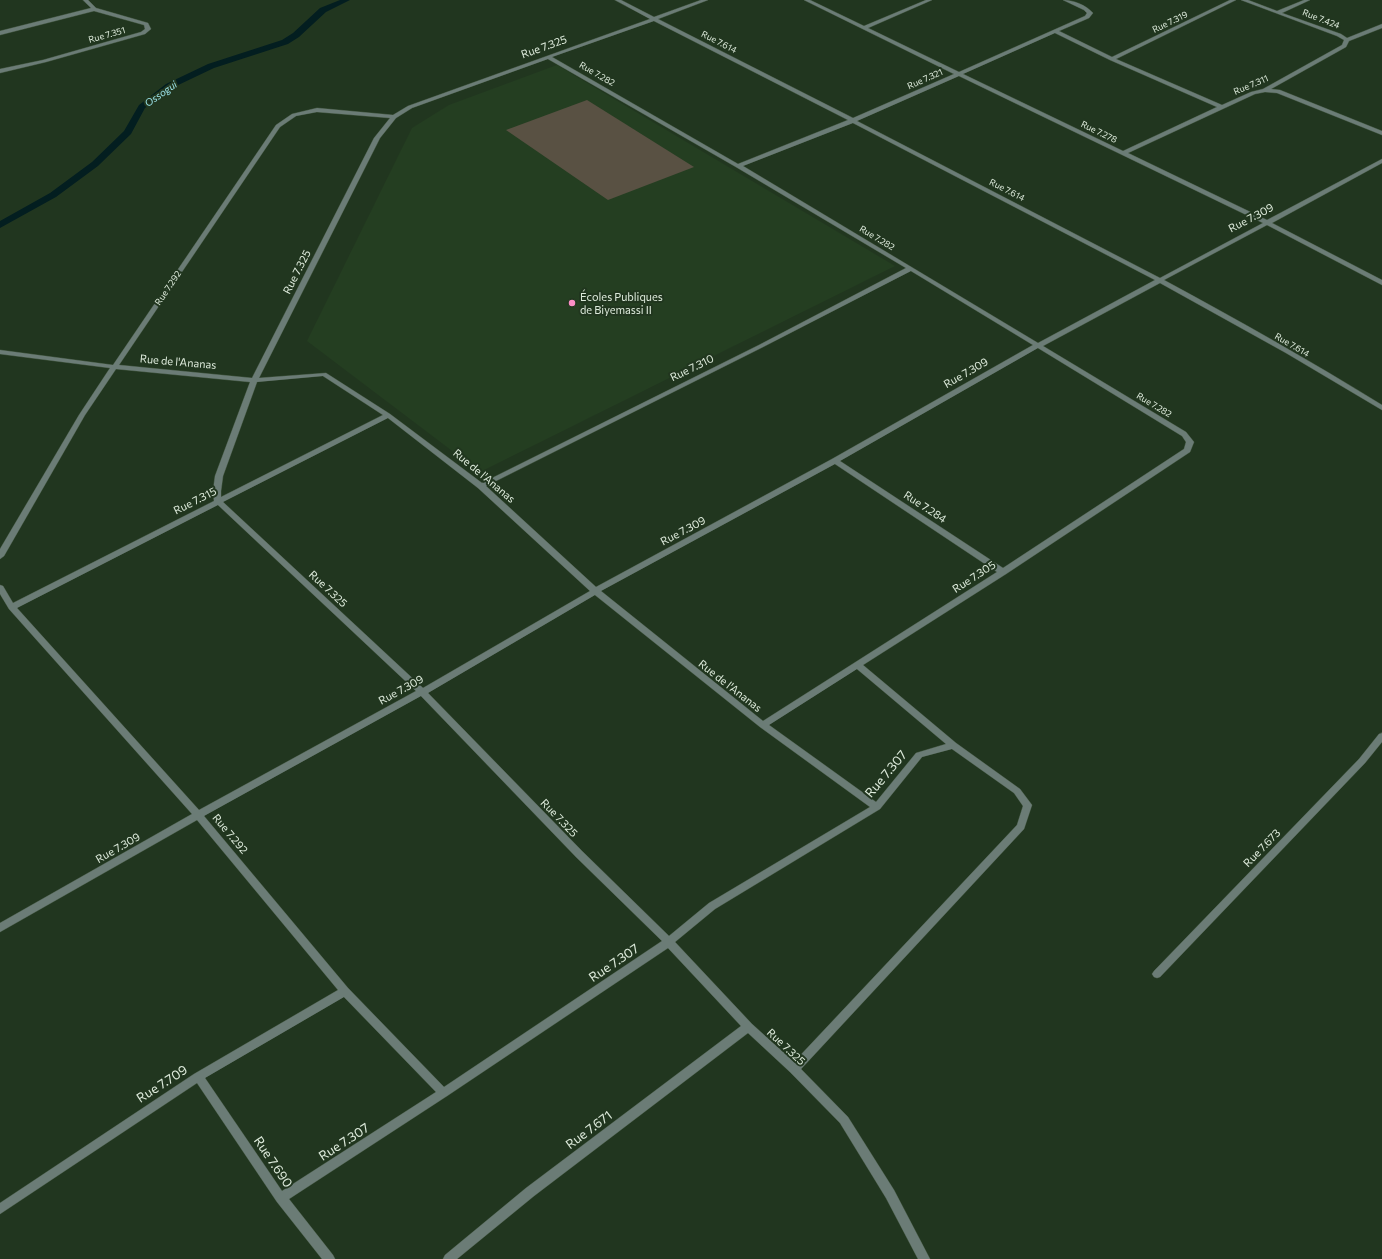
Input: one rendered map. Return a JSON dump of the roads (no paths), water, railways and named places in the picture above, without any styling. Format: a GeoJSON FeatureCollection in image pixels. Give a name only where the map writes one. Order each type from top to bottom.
{"type":"FeatureCollection","features":[{"type":"Feature","properties":{"kind":"street","name":"Rue 7.351"},"geometry":{"type":"LineString","coordinates":[[0,71],[106,44],[143,33],[148,29],[146,24],[94,9],[85,0]]}},
{"type":"Feature","properties":{"kind":"street","name":"Rue 7.614"},"geometry":{"type":"LineString","coordinates":[[617,0],[854,120],[1159,279],[1340,382],[1382,408]]}},
{"type":"Feature","properties":{"kind":"street","name":"Rue 7.325"},"geometry":{"type":"LineString","coordinates":[[706,0],[410,106],[394,117],[378,138],[254,380],[219,476],[217,491],[218,501],[422,692],[579,854],[669,942],[748,1027],[794,1069],[844,1120],[890,1194],[924,1259]]}},
{"type":"Feature","properties":{"kind":"street","name":"Rue 7.278"},"geometry":{"type":"LineString","coordinates":[[806,0],[1266,222],[1382,283]]}},
{"type":"Feature","properties":{"kind":"street"},"geometry":{"type":"LineString","coordinates":[[863,28],[930,0]]}},
{"type":"Feature","properties":{"kind":"street","name":"Rue 7.321"},"geometry":{"type":"LineString","coordinates":[[738,166],[854,120],[1087,16],[1090,13],[1086,9],[1065,0]]}},
{"type":"Feature","properties":{"kind":"street","name":"Rue 7.319"},"geometry":{"type":"LineString","coordinates":[[1112,58],[1234,0]]}},
{"type":"Feature","properties":{"kind":"street","name":"Rue 7.424"},"geometry":{"type":"LineString","coordinates":[[1243,0],[1339,35],[1347,40]]}},
{"type":"Feature","properties":{"kind":"street"},"geometry":{"type":"LineString","coordinates":[[1279,12],[1308,0]]}},
{"type":"Feature","properties":{"kind":"street"},"geometry":{"type":"LineString","coordinates":[[0,33],[94,9]]}},
{"type":"Feature","properties":{"kind":"street","name":"Rue 7.311"},"geometry":{"type":"LineString","coordinates":[[1123,153],[1221,107],[1253,93],[1266,90],[1344,46],[1347,40],[1382,26]]}},
{"type":"Feature","properties":{"kind":"street"},"geometry":{"type":"LineString","coordinates":[[1055,30],[1112,58],[1221,107]]}},
{"type":"Feature","properties":{"kind":"street","name":"Rue 7.282"},"geometry":{"type":"LineString","coordinates":[[548,57],[738,166],[954,294],[1037,346],[1184,434],[1190,442]]}},
{"type":"Feature","properties":{"kind":"street"},"geometry":{"type":"LineString","coordinates":[[1266,90],[1278,91],[1382,133]]}},
{"type":"Feature","properties":{"kind":"street","name":"Rue 7.292"},"geometry":{"type":"LineString","coordinates":[[0,556],[82,416],[278,126],[294,115],[317,110],[394,117]]}},
{"type":"Feature","properties":{"kind":"street","name":"Rue 7.309"},"geometry":{"type":"LineString","coordinates":[[0,928],[198,815],[422,692],[595,591],[835,461],[1037,346],[1159,279],[1382,161]]}},
{"type":"Feature","properties":{"kind":"street","name":"Rue 7.310"},"geometry":{"type":"LineString","coordinates":[[482,486],[754,350],[910,269]]}},
{"type":"Feature","properties":{"kind":"street","name":"Rue de l'Ananas"},"geometry":{"type":"LineString","coordinates":[[0,352],[115,367],[254,380],[324,374],[388,416],[482,486],[595,591],[763,725],[877,807]]}},
{"type":"Feature","properties":{"kind":"street","name":"Rue 7.315"},"geometry":{"type":"LineString","coordinates":[[12,607],[218,501],[388,416]]}},
{"type":"Feature","properties":{"kind":"street","name":"Rue 7.305"},"geometry":{"type":"LineString","coordinates":[[763,725],[858,666],[1003,572],[1187,450],[1190,442]]}},
{"type":"Feature","properties":{"kind":"street","name":"Rue 7.284"},"geometry":{"type":"LineString","coordinates":[[835,461],[1003,572]]}},
{"type":"Feature","properties":{"kind":"street","name":"Rue 7.292"},"geometry":{"type":"LineString","coordinates":[[0,588],[12,607],[198,815],[345,991],[443,1093]]}},
{"type":"Feature","properties":{"kind":"street"},"geometry":{"type":"LineString","coordinates":[[794,1069],[1021,827],[1028,805],[1017,791],[953,745],[858,666]]}},
{"type":"Feature","properties":{"kind":"street","name":"Rue 7.673"},"geometry":{"type":"LineString","coordinates":[[1157,974],[1362,761],[1382,736]]}},
{"type":"Feature","properties":{"kind":"street","name":"Rue 7.307"},"geometry":{"type":"LineString","coordinates":[[281,1198],[443,1093],[669,942],[712,906],[877,807],[919,755],[953,745]]}},
{"type":"Feature","properties":{"kind":"street","name":"Rue 7.709"},"geometry":{"type":"LineString","coordinates":[[0,1209],[198,1077],[345,991]]}},
{"type":"Feature","properties":{"kind":"street","name":"Rue 7.671"},"geometry":{"type":"LineString","coordinates":[[449,1259],[530,1192],[748,1027]]}},
{"type":"Feature","properties":{"kind":"street","name":"Rue 7.690"},"geometry":{"type":"LineString","coordinates":[[198,1077],[281,1198],[329,1259]]}},
{"type":"Feature","properties":{"kind":"waterway","name":"Ossogui"},"geometry":{"type":"LineString","coordinates":[[0,225],[53,195],[95,164],[128,132],[142,107],[169,86],[211,66],[285,42],[296,35],[323,10],[346,0]]}},
{"type":"Feature","properties":{"kind":"place","name":"Écoles Publiques de Biyemassi II"},"geometry":{"type":"Point","coordinates":[572,303]}}]}
